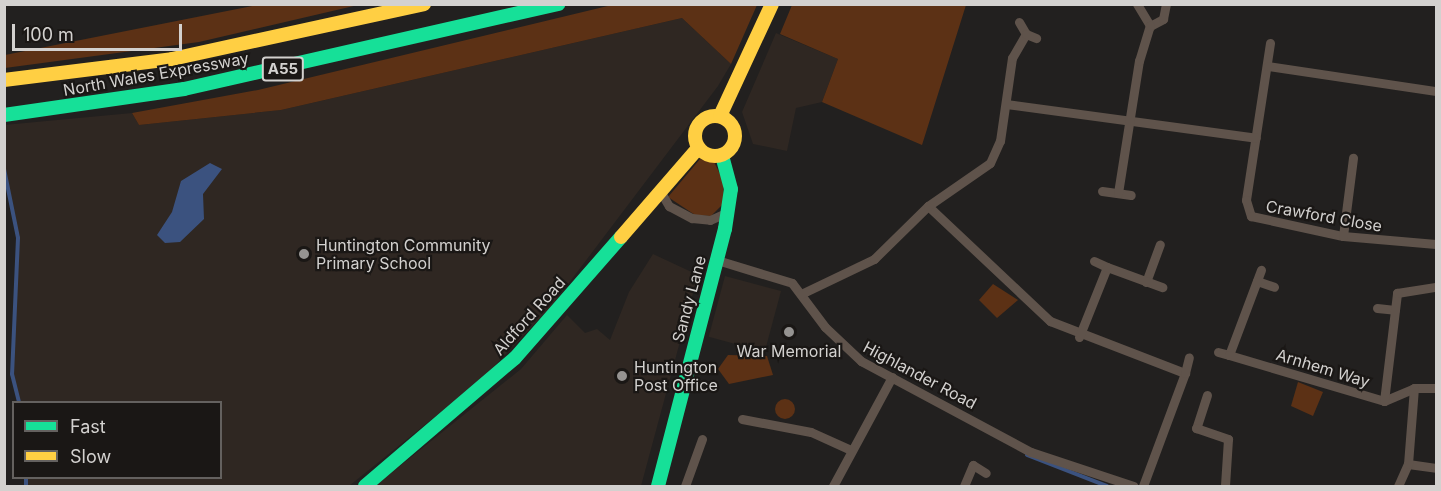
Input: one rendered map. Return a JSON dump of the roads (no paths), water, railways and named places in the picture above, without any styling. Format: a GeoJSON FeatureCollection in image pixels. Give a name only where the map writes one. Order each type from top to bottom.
{"type":"FeatureCollection","features":[{"type":"Feature","properties":{"kind":"main road","name":"North Wales Expressway"},"geometry":{"type":"LineString","coordinates":[[4,80],[172,59],[424,4]]}},
{"type":"Feature","properties":{"kind":"main road","name":"North Wales Expressway"},"geometry":{"type":"LineString","coordinates":[[4,115],[184,89],[558,4]]}},
{"type":"Feature","properties":{"kind":"main road"},"geometry":{"type":"LineString","coordinates":[[720,116],[735,132],[734,143],[722,155],[698,148],[698,123],[720,116],[772,4]]}},
{"type":"Feature","properties":{"kind":"main road","name":"Aldford Road"},"geometry":{"type":"LineString","coordinates":[[365,486],[515,358],[659,189],[698,148]]}},
{"type":"Feature","properties":{"kind":"main road","name":"Sandy Lane"},"geometry":{"type":"LineString","coordinates":[[658,486],[728,212],[731,189],[722,155]]}},
{"type":"Feature","properties":{"kind":"street"},"geometry":{"type":"LineString","coordinates":[[1137,4],[1142,20],[1150,26]]}},
{"type":"Feature","properties":{"kind":"street"},"geometry":{"type":"LineString","coordinates":[[1150,26],[1163,20],[1166,4]]}},
{"type":"Feature","properties":{"kind":"street"},"geometry":{"type":"LineString","coordinates":[[1019,22],[1026,34],[1036,38]]}},
{"type":"Feature","properties":{"kind":"street"},"geometry":{"type":"LineString","coordinates":[[1118,194],[1128,122],[1150,26]]}},
{"type":"Feature","properties":{"kind":"street"},"geometry":{"type":"LineString","coordinates":[[801,294],[874,259],[928,206],[990,163],[1006,104],[1012,58],[1026,34]]}},
{"type":"Feature","properties":{"kind":"street","name":"Crawford Close"},"geometry":{"type":"LineString","coordinates":[[1270,43],[1246,200],[1251,216],[1343,236],[1437,244]]}},
{"type":"Feature","properties":{"kind":"street"},"geometry":{"type":"LineString","coordinates":[[1268,66],[1437,91]]}},
{"type":"Feature","properties":{"kind":"street"},"geometry":{"type":"LineString","coordinates":[[1006,104],[1256,138]]}},
{"type":"Feature","properties":{"kind":"street"},"geometry":{"type":"LineString","coordinates":[[1343,236],[1353,158]]}},
{"type":"Feature","properties":{"kind":"street"},"geometry":{"type":"LineString","coordinates":[[659,189],[669,206],[692,218],[710,220],[728,212]]}},
{"type":"Feature","properties":{"kind":"street"},"geometry":{"type":"LineString","coordinates":[[1102,191],[1131,195]]}},
{"type":"Feature","properties":{"kind":"street"},"geometry":{"type":"LineString","coordinates":[[928,206],[1002,281],[1050,321],[1080,337],[1185,373]]}},
{"type":"Feature","properties":{"kind":"street"},"geometry":{"type":"LineString","coordinates":[[1146,282],[1160,244]]}},
{"type":"Feature","properties":{"kind":"street","name":"Highlander Road"},"geometry":{"type":"LineString","coordinates":[[717,260],[792,283],[849,354],[1031,452],[1133,486]]}},
{"type":"Feature","properties":{"kind":"street"},"geometry":{"type":"LineString","coordinates":[[1094,261],[1162,287]]}},
{"type":"Feature","properties":{"kind":"street"},"geometry":{"type":"LineString","coordinates":[[1080,337],[1107,267]]}},
{"type":"Feature","properties":{"kind":"street"},"geometry":{"type":"LineString","coordinates":[[1229,355],[1262,270]]}},
{"type":"Feature","properties":{"kind":"street"},"geometry":{"type":"LineString","coordinates":[[1257,281],[1274,287]]}},
{"type":"Feature","properties":{"kind":"street"},"geometry":{"type":"LineString","coordinates":[[1384,401],[1397,293],[1437,287]]}},
{"type":"Feature","properties":{"kind":"street"},"geometry":{"type":"LineString","coordinates":[[1377,308],[1395,310]]}},
{"type":"Feature","properties":{"kind":"street","name":"Arnhem Way"},"geometry":{"type":"LineString","coordinates":[[1218,352],[1384,401],[1414,388]]}},
{"type":"Feature","properties":{"kind":"street"},"geometry":{"type":"LineString","coordinates":[[1143,486],[1189,357]]}},
{"type":"Feature","properties":{"kind":"street"},"geometry":{"type":"LineString","coordinates":[[833,486],[892,377]]}},
{"type":"Feature","properties":{"kind":"street"},"geometry":{"type":"LineString","coordinates":[[1398,486],[1408,464],[1414,388],[1437,388]]}},
{"type":"Feature","properties":{"kind":"street"},"geometry":{"type":"LineString","coordinates":[[1207,395],[1196,428],[1228,439],[1225,486]]}},
{"type":"Feature","properties":{"kind":"street"},"geometry":{"type":"LineString","coordinates":[[742,419],[811,432],[851,450]]}},
{"type":"Feature","properties":{"kind":"street"},"geometry":{"type":"LineString","coordinates":[[685,486],[702,439]]}},
{"type":"Feature","properties":{"kind":"street"},"geometry":{"type":"LineString","coordinates":[[963,459],[986,472]]}},
{"type":"Feature","properties":{"kind":"street"},"geometry":{"type":"LineString","coordinates":[[1408,464],[1437,468]]}},
{"type":"Feature","properties":{"kind":"street"},"geometry":{"type":"LineString","coordinates":[[964,486],[973,465]]}},
{"type":"Feature","properties":{"kind":"water"},"geometry":{"type":"Polygon","coordinates":[[[210,163],[222,169],[203,194],[204,219],[180,242],[165,243],[157,235],[172,212],[181,181],[210,163]]]}},
{"type":"Feature","properties":{"kind":"waterway"},"geometry":{"type":"LineString","coordinates":[[4,169],[18,238],[12,374],[19,401]]}},
{"type":"Feature","properties":{"kind":"waterway"},"geometry":{"type":"LineString","coordinates":[[1027,455],[1107,486]]}},
{"type":"Feature","properties":{"kind":"waterway"},"geometry":{"type":"LineString","coordinates":[[26,479],[26,486]]}},
{"type":"Feature","properties":{"kind":"place","name":"Huntington Community Primary School"},"geometry":{"type":"Point","coordinates":[304,254]}},
{"type":"Feature","properties":{"kind":"place","name":"War Memorial"},"geometry":{"type":"Point","coordinates":[789,332]}},
{"type":"Feature","properties":{"kind":"place","name":"Huntington Post Office"},"geometry":{"type":"Point","coordinates":[622,376]}}]}
